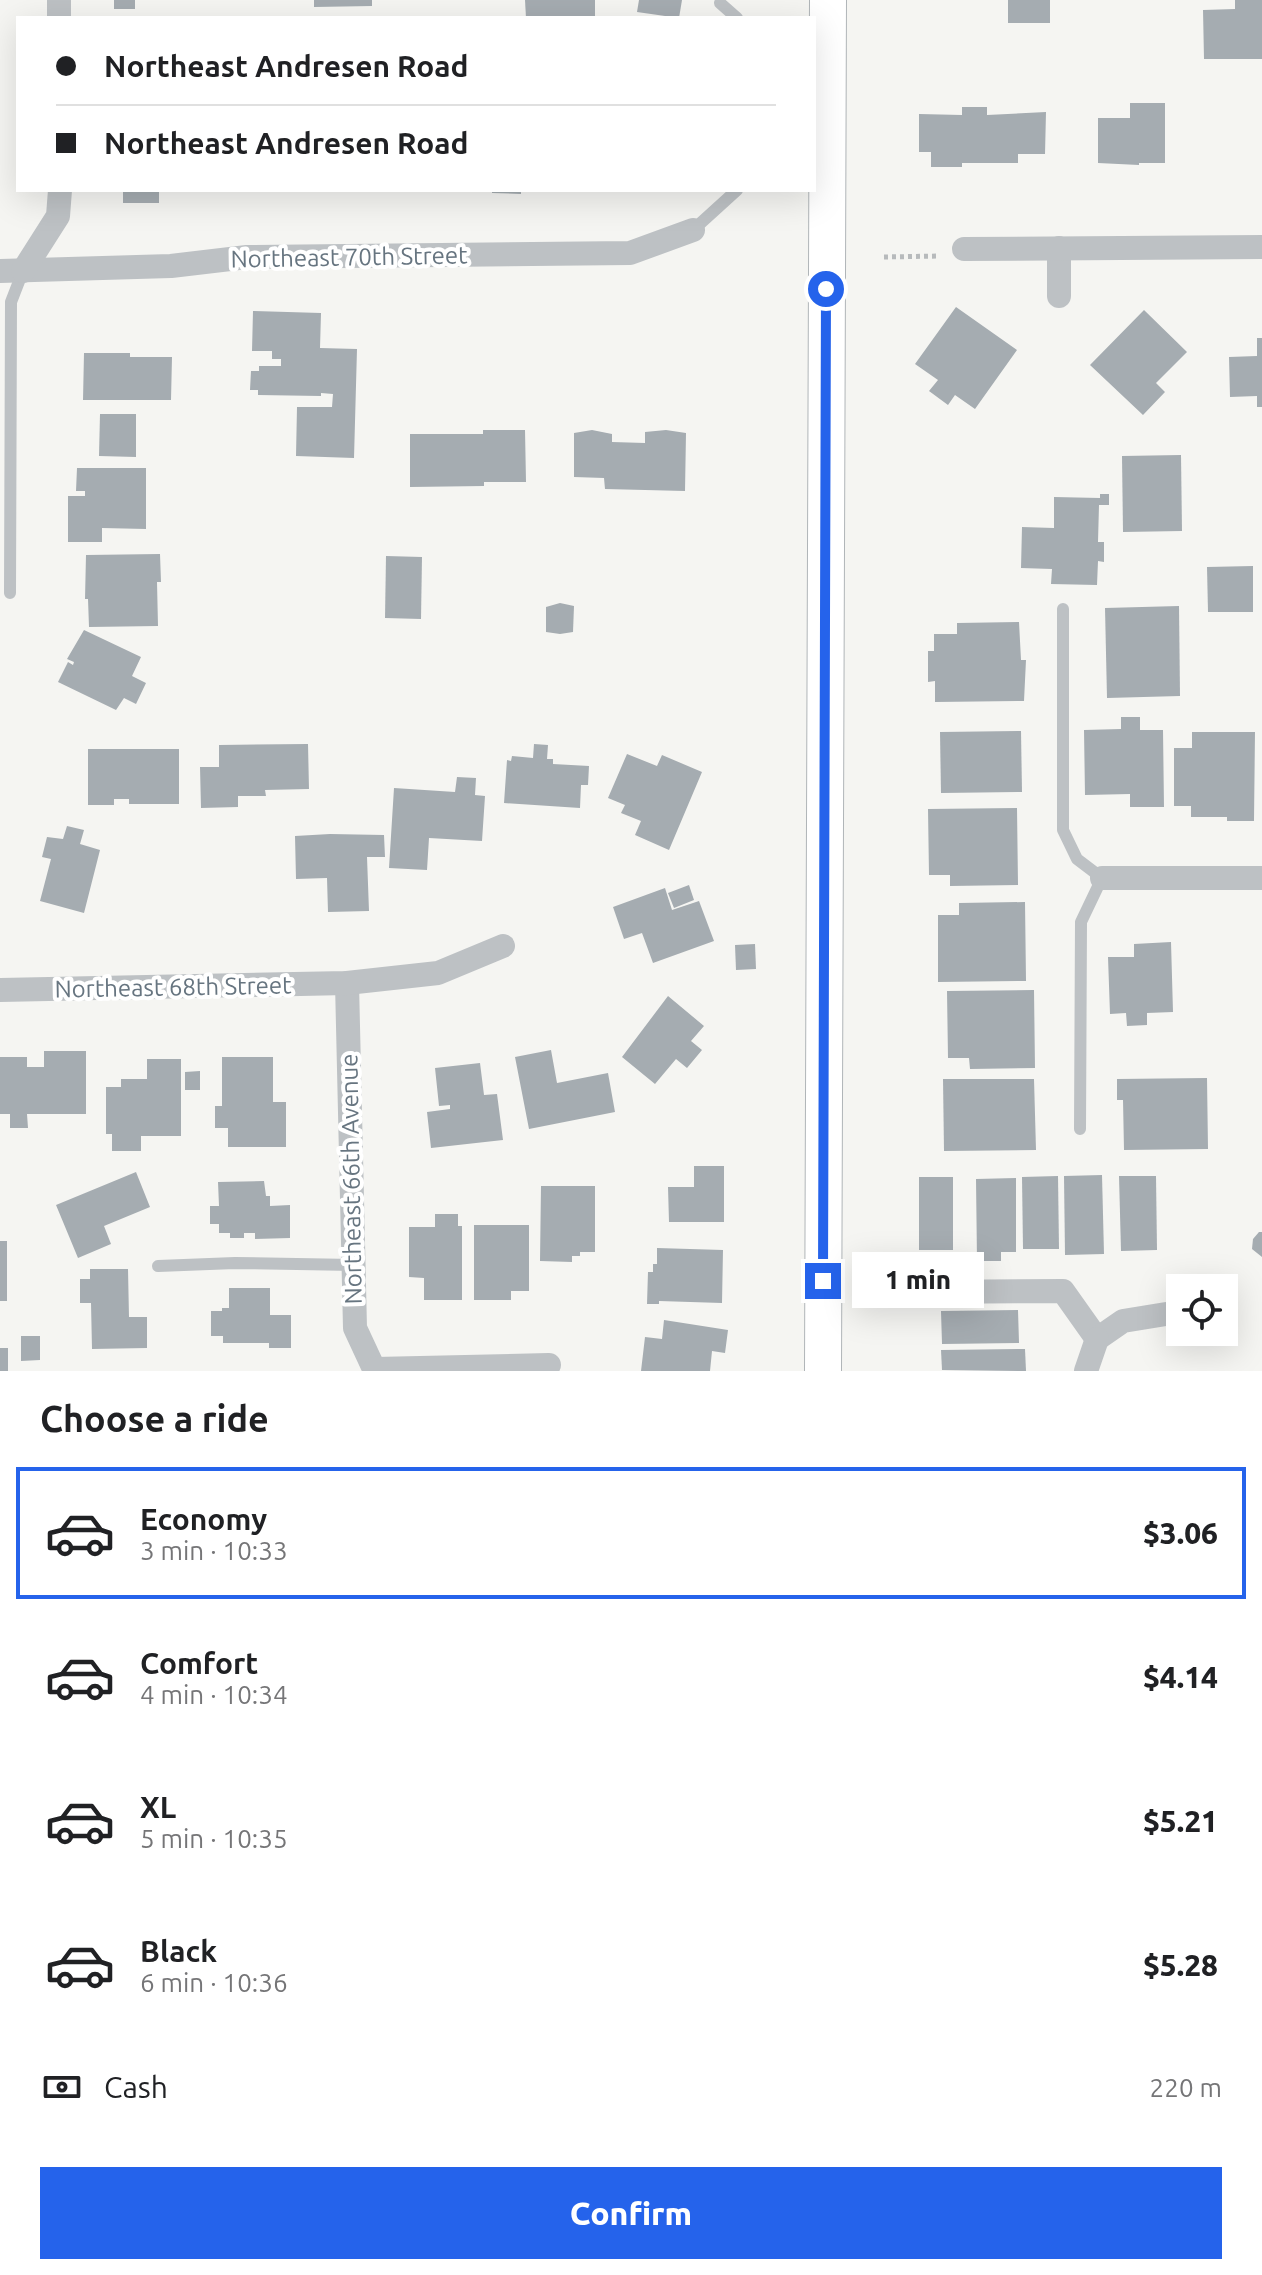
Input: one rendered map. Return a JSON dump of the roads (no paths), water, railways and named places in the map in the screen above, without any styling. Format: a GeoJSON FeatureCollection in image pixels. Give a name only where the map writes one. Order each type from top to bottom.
{"type":"FeatureCollection","features":[{"type":"Feature","properties":{"kind":"main road"},"geometry":{"type":"LineString","coordinates":[[823,1371],[828,0]]}},
{"type":"Feature","properties":{"kind":"street"},"geometry":{"type":"LineString","coordinates":[[12,271],[58,216],[60,192]]}},
{"type":"Feature","properties":{"kind":"street","name":"Northeast 70th Street"},"geometry":{"type":"LineString","coordinates":[[12,271],[171,266],[247,257],[630,253],[693,230]]}},
{"type":"Feature","properties":{"kind":"street"},"geometry":{"type":"LineString","coordinates":[[964,249],[1262,247]]}},
{"type":"Feature","properties":{"kind":"street"},"geometry":{"type":"LineString","coordinates":[[1059,248],[1059,296]]}},
{"type":"Feature","properties":{"kind":"street"},"geometry":{"type":"LineString","coordinates":[[1102,878],[1262,878]]}},
{"type":"Feature","properties":{"kind":"street","name":"Northeast 68th Street"},"geometry":{"type":"LineString","coordinates":[[0,990],[347,983],[438,973],[503,946]]}},
{"type":"Feature","properties":{"kind":"street","name":"Northeast 66th Avenue"},"geometry":{"type":"LineString","coordinates":[[347,983],[355,1328],[375,1370]]}},
{"type":"Feature","properties":{"kind":"street"},"geometry":{"type":"LineString","coordinates":[[920,1292],[1063,1291],[1097,1339]]}},
{"type":"Feature","properties":{"kind":"street"},"geometry":{"type":"LineString","coordinates":[[1086,1371],[1097,1339],[1123,1321],[1166,1314]]}},
{"type":"Feature","properties":{"kind":"street"},"geometry":{"type":"LineString","coordinates":[[375,1370],[549,1365]]}},
{"type":"Feature","properties":{"kind":"lane"},"geometry":{"type":"LineString","coordinates":[[720,3],[735,16]]}},
{"type":"Feature","properties":{"kind":"lane"},"geometry":{"type":"LineString","coordinates":[[693,230],[735,192]]}},
{"type":"Feature","properties":{"kind":"lane"},"geometry":{"type":"LineString","coordinates":[[10,593],[12,271]]}},
{"type":"Feature","properties":{"kind":"lane"},"geometry":{"type":"LineString","coordinates":[[1063,609],[1063,830],[1077,859],[1102,878],[1081,922],[1080,1129]]}},
{"type":"Feature","properties":{"kind":"lane"},"geometry":{"type":"LineString","coordinates":[[158,1266],[235,1263],[354,1265]]}}]}
